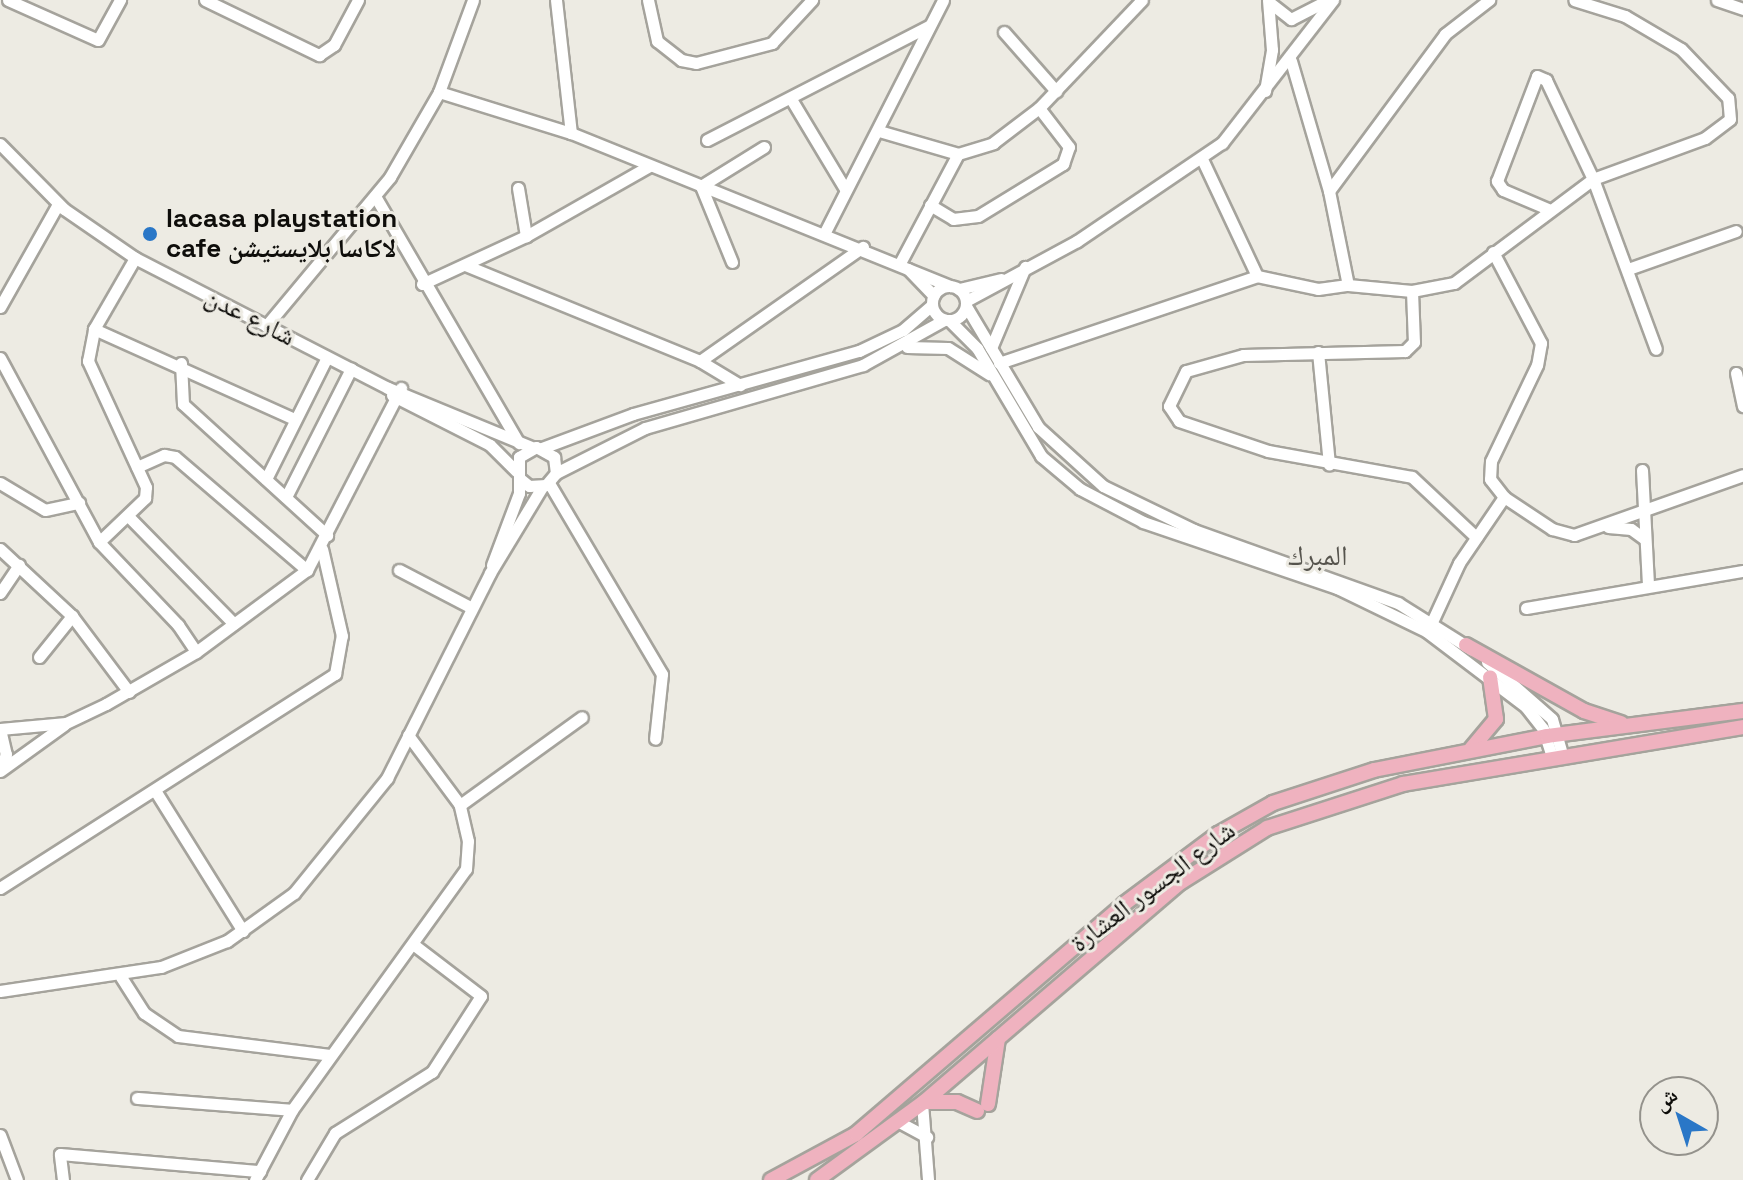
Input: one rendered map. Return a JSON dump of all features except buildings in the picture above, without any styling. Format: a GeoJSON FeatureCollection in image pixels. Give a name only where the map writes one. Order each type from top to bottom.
{"type":"FeatureCollection","features":[{"type":"Feature","properties":{"kind":"main road"},"geometry":{"type":"LineString","coordinates":[[1466,645],[1584,711],[1625,724]]}},
{"type":"Feature","properties":{"kind":"main road"},"geometry":{"type":"LineString","coordinates":[[1457,755],[1476,747],[1493,725],[1498,701],[1490,677]]}},
{"type":"Feature","properties":{"kind":"main road","name":"شارع الجسور العشارة"},"geometry":{"type":"LineString","coordinates":[[771,1180],[856,1134],[1124,904],[1250,815],[1332,781],[1552,736],[1625,724],[1743,711]]}},
{"type":"Feature","properties":{"kind":"main road","name":"شارع الجسور العشارة"},"geometry":{"type":"LineString","coordinates":[[817,1180],[923,1103],[1181,882],[1267,828],[1364,793],[1557,756],[1743,727]]}},
{"type":"Feature","properties":{"kind":"main road"},"geometry":{"type":"LineString","coordinates":[[923,1103],[946,1100],[982,1108],[998,1039]]}},
{"type":"Feature","properties":{"kind":"main road"},"geometry":{"type":"LineString","coordinates":[[958,1047],[967,1065]]}},
{"type":"Feature","properties":{"kind":"main road"},"geometry":{"type":"LineString","coordinates":[[944,1059],[955,1075]]}},
{"type":"Feature","properties":{"kind":"street"},"geometry":{"type":"LineString","coordinates":[[8,0],[98,40],[120,0]]}},
{"type":"Feature","properties":{"kind":"street"},"geometry":{"type":"LineString","coordinates":[[205,0],[319,55],[334,45],[358,0]]}},
{"type":"Feature","properties":{"kind":"street"},"geometry":{"type":"LineString","coordinates":[[266,326],[375,196],[439,92],[473,0]]}},
{"type":"Feature","properties":{"kind":"street"},"geometry":{"type":"LineString","coordinates":[[556,0],[571,133]]}},
{"type":"Feature","properties":{"kind":"street"},"geometry":{"type":"LineString","coordinates":[[648,0],[657,41],[681,60],[696,63],[772,43],[812,0]]}},
{"type":"Feature","properties":{"kind":"street"},"geometry":{"type":"LineString","coordinates":[[825,232],[943,0]]}},
{"type":"Feature","properties":{"kind":"street"},"geometry":{"type":"LineString","coordinates":[[879,131],[958,154],[993,143],[1039,108],[1142,0]]}},
{"type":"Feature","properties":{"kind":"street"},"geometry":{"type":"LineString","coordinates":[[1268,1],[1291,19],[1331,0]]}},
{"type":"Feature","properties":{"kind":"street"},"geometry":{"type":"LineString","coordinates":[[518,474],[549,481],[645,428],[832,375],[902,347],[947,320],[1002,279],[1077,241],[1202,159],[1291,61],[1331,0]]}},
{"type":"Feature","properties":{"kind":"street"},"geometry":{"type":"LineString","coordinates":[[1329,191],[1445,34],[1489,0]]}},
{"type":"Feature","properties":{"kind":"street"},"geometry":{"type":"LineString","coordinates":[[999,363],[1257,276],[1318,289],[1348,285],[1412,291],[1454,283],[1548,209],[1593,179],[1705,138],[1730,119],[1732,110],[1716,82],[1681,49],[1625,16],[1574,0]]}},
{"type":"Feature","properties":{"kind":"street"},"geometry":{"type":"LineString","coordinates":[[1717,0],[1743,9]]}},
{"type":"Feature","properties":{"kind":"street"},"geometry":{"type":"LineString","coordinates":[[1264,94],[1272,50],[1268,1]]}},
{"type":"Feature","properties":{"kind":"street"},"geometry":{"type":"LineString","coordinates":[[707,140],[930,25]]}},
{"type":"Feature","properties":{"kind":"street"},"geometry":{"type":"LineString","coordinates":[[1004,32],[1056,91]]}},
{"type":"Feature","properties":{"kind":"street"},"geometry":{"type":"LineString","coordinates":[[1291,61],[1329,191],[1348,285]]}},
{"type":"Feature","properties":{"kind":"street"},"geometry":{"type":"LineString","coordinates":[[1548,209],[1503,190],[1497,181],[1537,76],[1546,80],[1593,179],[1631,268],[1656,349]]}},
{"type":"Feature","properties":{"kind":"street"},"geometry":{"type":"LineString","coordinates":[[439,92],[571,133],[863,247],[954,288],[1038,427],[1124,499],[1253,553],[1338,578],[1466,645],[1540,706],[1557,756]]}},
{"type":"Feature","properties":{"kind":"street"},"geometry":{"type":"LineString","coordinates":[[791,99],[845,189]]}},
{"type":"Feature","properties":{"kind":"street"},"geometry":{"type":"LineString","coordinates":[[930,205],[953,219],[978,216],[1063,164],[1069,147],[1039,108]]}},
{"type":"Feature","properties":{"kind":"street"},"geometry":{"type":"LineString","coordinates":[[701,186],[764,147]]}},
{"type":"Feature","properties":{"kind":"street","name":"شارع عدن"},"geometry":{"type":"LineString","coordinates":[[1,149],[58,204],[135,258],[388,388],[490,445],[518,474]]}},
{"type":"Feature","properties":{"kind":"street"},"geometry":{"type":"LineString","coordinates":[[902,264],[958,154]]}},
{"type":"Feature","properties":{"kind":"street"},"geometry":{"type":"LineString","coordinates":[[1202,159],[1257,276]]}},
{"type":"Feature","properties":{"kind":"street"},"geometry":{"type":"LineString","coordinates":[[422,284],[526,236],[649,166]]}},
{"type":"Feature","properties":{"kind":"street"},"geometry":{"type":"LineString","coordinates":[[701,186],[732,262]]}},
{"type":"Feature","properties":{"kind":"street"},"geometry":{"type":"LineString","coordinates":[[518,188],[526,236]]}},
{"type":"Feature","properties":{"kind":"street"},"geometry":{"type":"LineString","coordinates":[[0,991],[121,977],[161,967],[243,931],[294,893],[363,813],[408,735],[490,573],[549,481],[554,457],[531,446],[422,284],[375,196]]}},
{"type":"Feature","properties":{"kind":"street"},"geometry":{"type":"LineString","coordinates":[[0,307],[58,204]]}},
{"type":"Feature","properties":{"kind":"street"},"geometry":{"type":"LineString","coordinates":[[1631,268],[1736,231]]}},
{"type":"Feature","properties":{"kind":"street"},"geometry":{"type":"LineString","coordinates":[[700,361],[863,247]]}},
{"type":"Feature","properties":{"kind":"street"},"geometry":{"type":"LineString","coordinates":[[1493,252],[1541,343],[1537,365],[1491,461],[1490,479],[1504,497],[1564,534],[1607,527],[1631,529],[1645,539]]}},
{"type":"Feature","properties":{"kind":"street"},"geometry":{"type":"LineString","coordinates":[[99,542],[130,518],[145,498],[137,467],[91,374],[94,329],[135,258]]}},
{"type":"Feature","properties":{"kind":"street"},"geometry":{"type":"LineString","coordinates":[[902,264],[947,320],[977,348],[1041,456],[1080,489],[1143,522],[1337,588],[1430,626],[1552,736]]}},
{"type":"Feature","properties":{"kind":"street"},"geometry":{"type":"LineString","coordinates":[[465,265],[700,361],[740,385]]}},
{"type":"Feature","properties":{"kind":"street"},"geometry":{"type":"LineString","coordinates":[[991,348],[1026,266]]}},
{"type":"Feature","properties":{"kind":"street"},"geometry":{"type":"LineString","coordinates":[[490,573],[518,474],[519,457],[531,446],[883,341],[933,300],[954,288],[1002,279]]}},
{"type":"Feature","properties":{"kind":"street"},"geometry":{"type":"LineString","coordinates":[[1412,291],[1414,342],[1405,351],[1243,355],[1196,367],[1176,382],[1169,406],[1179,421],[1329,464],[1412,477],[1476,537]]}},
{"type":"Feature","properties":{"kind":"street"},"geometry":{"type":"LineString","coordinates":[[94,329],[181,363],[294,419]]}},
{"type":"Feature","properties":{"kind":"street"},"geometry":{"type":"LineString","coordinates":[[902,347],[948,348],[993,378]]}},
{"type":"Feature","properties":{"kind":"street"},"geometry":{"type":"LineString","coordinates":[[1318,352],[1329,464]]}},
{"type":"Feature","properties":{"kind":"street"},"geometry":{"type":"LineString","coordinates":[[266,479],[327,357]]}},
{"type":"Feature","properties":{"kind":"street"},"geometry":{"type":"LineString","coordinates":[[0,358],[99,542],[178,625],[196,652]]}},
{"type":"Feature","properties":{"kind":"street"},"geometry":{"type":"LineString","coordinates":[[181,363],[183,404],[327,535]]}},
{"type":"Feature","properties":{"kind":"street"},"geometry":{"type":"LineString","coordinates":[[286,497],[351,369]]}},
{"type":"Feature","properties":{"kind":"street"},"geometry":{"type":"LineString","coordinates":[[1736,373],[1743,406]]}},
{"type":"Feature","properties":{"kind":"street"},"geometry":{"type":"LineString","coordinates":[[66,723],[0,729],[6,754],[0,771],[66,723],[129,692],[196,652],[307,570],[322,549],[398,394]]}},
{"type":"Feature","properties":{"kind":"street","name":"شارع عدن"},"geometry":{"type":"LineString","coordinates":[[398,394],[531,446]]}},
{"type":"Feature","properties":{"kind":"street"},"geometry":{"type":"LineString","coordinates":[[137,467],[164,455],[175,457],[307,570]]}},
{"type":"Feature","properties":{"kind":"street"},"geometry":{"type":"LineString","coordinates":[[1642,470],[1648,586]]}},
{"type":"Feature","properties":{"kind":"street"},"geometry":{"type":"LineString","coordinates":[[1607,527],[1645,507],[1743,475]]}},
{"type":"Feature","properties":{"kind":"street"},"geometry":{"type":"LineString","coordinates":[[549,481],[662,674],[655,739]]}},
{"type":"Feature","properties":{"kind":"street"},"geometry":{"type":"LineString","coordinates":[[0,483],[45,510],[79,503]]}},
{"type":"Feature","properties":{"kind":"street"},"geometry":{"type":"LineString","coordinates":[[1430,626],[1476,537],[1504,497]]}},
{"type":"Feature","properties":{"kind":"street"},"geometry":{"type":"LineString","coordinates":[[130,518],[234,624]]}},
{"type":"Feature","properties":{"kind":"street"},"geometry":{"type":"LineString","coordinates":[[0,549],[72,616],[129,692]]}},
{"type":"Feature","properties":{"kind":"street"},"geometry":{"type":"LineString","coordinates":[[0,888],[156,792],[335,674],[342,636],[322,549]]}},
{"type":"Feature","properties":{"kind":"street"},"geometry":{"type":"LineString","coordinates":[[0,593],[19,565]]}},
{"type":"Feature","properties":{"kind":"street"},"geometry":{"type":"LineString","coordinates":[[399,570],[472,608]]}},
{"type":"Feature","properties":{"kind":"street"},"geometry":{"type":"LineString","coordinates":[[1526,608],[1743,571]]}},
{"type":"Feature","properties":{"kind":"street"},"geometry":{"type":"LineString","coordinates":[[39,657],[72,616]]}},
{"type":"Feature","properties":{"kind":"street"},"geometry":{"type":"LineString","coordinates":[[460,805],[582,717]]}},
{"type":"Feature","properties":{"kind":"street"},"geometry":{"type":"LineString","coordinates":[[63,1180],[60,1154],[257,1175],[292,1110],[466,869],[468,841],[460,805],[408,735]]}},
{"type":"Feature","properties":{"kind":"street"},"geometry":{"type":"LineString","coordinates":[[156,792],[243,931]]}},
{"type":"Feature","properties":{"kind":"street"},"geometry":{"type":"LineString","coordinates":[[307,1180],[335,1133],[432,1072],[481,996],[413,944]]}},
{"type":"Feature","properties":{"kind":"street"},"geometry":{"type":"LineString","coordinates":[[121,977],[144,1013],[178,1036],[330,1055]]}},
{"type":"Feature","properties":{"kind":"street"},"geometry":{"type":"LineString","coordinates":[[137,1098],[292,1110]]}},
{"type":"Feature","properties":{"kind":"street"},"geometry":{"type":"LineString","coordinates":[[923,1103],[928,1180]]}},
{"type":"Feature","properties":{"kind":"street"},"geometry":{"type":"LineString","coordinates":[[899,1122],[927,1137]]}},
{"type":"Feature","properties":{"kind":"street"},"geometry":{"type":"LineString","coordinates":[[0,1135],[17,1180]]}},
{"type":"Feature","properties":{"kind":"place","name":"lacasa playstation cafe لاكاسا بلايستيشن"},"geometry":{"type":"Point","coordinates":[150,234]}},
{"type":"Feature","properties":{"kind":"district","name":"المبرك"},"geometry":{"type":"Point","coordinates":[1318,555]}}]}
